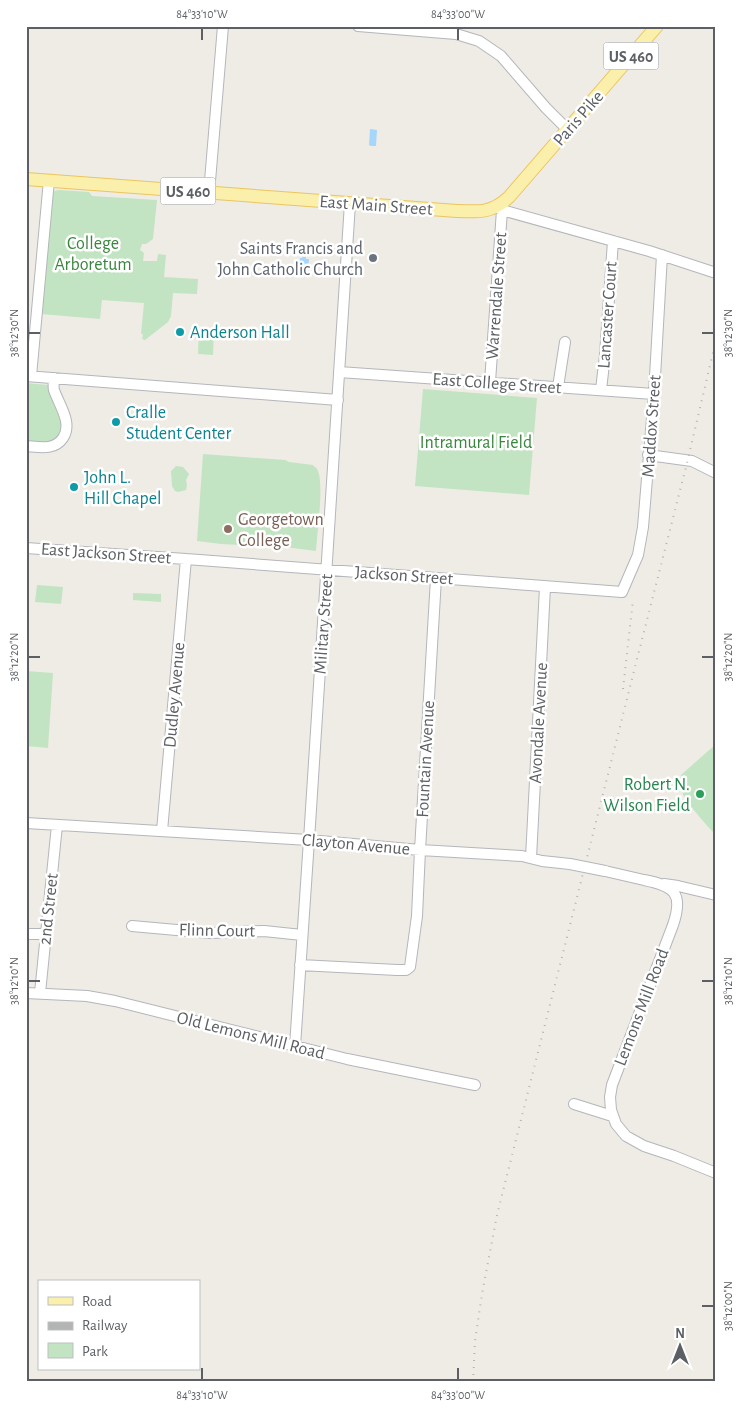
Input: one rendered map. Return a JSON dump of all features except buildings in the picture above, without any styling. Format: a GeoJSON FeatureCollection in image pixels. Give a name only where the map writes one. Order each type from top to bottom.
{"type":"FeatureCollection","features":[{"type":"Feature","properties":{"kind":"main road","name":"Paris Pike"},"geometry":{"type":"LineString","coordinates":[[498,209],[658,26]]}},
{"type":"Feature","properties":{"kind":"main road","name":"East Main Street"},"geometry":{"type":"LineString","coordinates":[[26,179],[457,211],[498,209]]}},
{"type":"Feature","properties":{"kind":"street"},"geometry":{"type":"LineString","coordinates":[[209,193],[223,26]]}},
{"type":"Feature","properties":{"kind":"street"},"geometry":{"type":"LineString","coordinates":[[358,26],[456,34],[479,41],[501,56],[546,108],[568,130]]}},
{"type":"Feature","properties":{"kind":"street"},"geometry":{"type":"LineString","coordinates":[[49,180],[28,376],[338,400]]}},
{"type":"Feature","properties":{"kind":"street","name":"Military Street"},"geometry":{"type":"LineString","coordinates":[[295,1046],[310,840],[350,203]]}},
{"type":"Feature","properties":{"kind":"street","name":"East Main Street"},"geometry":{"type":"LineString","coordinates":[[498,209],[662,255],[716,273]]}},
{"type":"Feature","properties":{"kind":"street","name":"Warrendale Street"},"geometry":{"type":"LineString","coordinates":[[490,382],[498,209]]}},
{"type":"Feature","properties":{"kind":"street","name":"Lancaster Court"},"geometry":{"type":"LineString","coordinates":[[601,390],[613,241]]}},
{"type":"Feature","properties":{"kind":"street","name":"Maddox Street"},"geometry":{"type":"LineString","coordinates":[[622,592],[638,555],[644,527],[662,255]]}},
{"type":"Feature","properties":{"kind":"street"},"geometry":{"type":"LineString","coordinates":[[558,387],[565,342]]}},
{"type":"Feature","properties":{"kind":"street","name":"East College Street"},"geometry":{"type":"LineString","coordinates":[[339,372],[654,394]]}},
{"type":"Feature","properties":{"kind":"street"},"geometry":{"type":"LineString","coordinates":[[26,446],[52,446],[60,442],[66,432],[66,423],[53,388],[54,378]]}},
{"type":"Feature","properties":{"kind":"street"},"geometry":{"type":"LineString","coordinates":[[648,455],[692,461],[716,473]]}},
{"type":"Feature","properties":{"kind":"street","name":"East Jackson Street"},"geometry":{"type":"LineString","coordinates":[[26,548],[186,558]]}},
{"type":"Feature","properties":{"kind":"street","name":"Jackson Street"},"geometry":{"type":"LineString","coordinates":[[186,558],[622,592]]}},
{"type":"Feature","properties":{"kind":"street","name":"Dudley Avenue"},"geometry":{"type":"LineString","coordinates":[[162,831],[186,558]]}},
{"type":"Feature","properties":{"kind":"street","name":"Fountain Avenue"},"geometry":{"type":"LineString","coordinates":[[300,965],[397,970],[410,967],[417,916],[436,578]]}},
{"type":"Feature","properties":{"kind":"street","name":"Avondale Avenue"},"geometry":{"type":"LineString","coordinates":[[531,858],[545,587]]}},
{"type":"Feature","properties":{"kind":"street","name":"Clayton Avenue"},"geometry":{"type":"LineString","coordinates":[[26,823],[310,840],[420,850],[522,856],[570,864],[716,895]]}},
{"type":"Feature","properties":{"kind":"street","name":"2nd Street"},"geometry":{"type":"LineString","coordinates":[[40,993],[57,825]]}},
{"type":"Feature","properties":{"kind":"street","name":"Lemons Mill Road"},"geometry":{"type":"LineString","coordinates":[[612,1116],[610,1102],[612,1085],[678,910],[676,898],[672,890],[663,884]]}},
{"type":"Feature","properties":{"kind":"street","name":"Flinn Court"},"geometry":{"type":"LineString","coordinates":[[132,926],[210,933],[264,931],[302,935]]}},
{"type":"Feature","properties":{"kind":"street"},"geometry":{"type":"LineString","coordinates":[[26,934],[45,934]]}},
{"type":"Feature","properties":{"kind":"street","name":"Old Lemons Mill Road"},"geometry":{"type":"LineString","coordinates":[[26,992],[87,996],[115,1001],[347,1059],[476,1085]]}},
{"type":"Feature","properties":{"kind":"street"},"geometry":{"type":"LineString","coordinates":[[574,1104],[612,1116],[619,1128],[634,1142],[716,1173]]}},
{"type":"Feature","properties":{"kind":"green space","name":"College Arboretum"},"geometry":{"type":"Polygon","coordinates":[[[54,191],[89,192],[92,196],[157,200],[153,239],[146,244],[142,244],[140,250],[144,253],[143,261],[157,261],[158,254],[166,255],[164,277],[198,279],[197,294],[173,293],[171,316],[168,322],[145,340],[142,339],[143,334],[141,334],[144,303],[102,300],[100,319],[41,314],[52,194],[54,191]]]}},
{"type":"Feature","properties":{"kind":"green space"},"geometry":{"type":"Polygon","coordinates":[[[199,330],[214,330],[213,355],[198,354],[199,330]]]}},
{"type":"Feature","properties":{"kind":"green space"},"geometry":{"type":"Polygon","coordinates":[[[26,383],[48,385],[59,407],[63,427],[60,437],[50,444],[26,442],[26,383]]]}},
{"type":"Feature","properties":{"kind":"green space","name":"Intramural Field"},"geometry":{"type":"Polygon","coordinates":[[[423,389],[537,398],[529,495],[415,486],[423,389]]]}},
{"type":"Feature","properties":{"kind":"green space"},"geometry":{"type":"Polygon","coordinates":[[[203,454],[285,460],[313,465],[317,469],[320,478],[320,510],[316,551],[197,541],[203,454]]]}},
{"type":"Feature","properties":{"kind":"green space"},"geometry":{"type":"Polygon","coordinates":[[[176,466],[183,467],[189,474],[186,480],[186,490],[178,492],[172,486],[171,471],[176,466]]]}},
{"type":"Feature","properties":{"kind":"green space"},"geometry":{"type":"Polygon","coordinates":[[[37,585],[63,587],[61,604],[35,602],[37,585]]]}},
{"type":"Feature","properties":{"kind":"green space"},"geometry":{"type":"Polygon","coordinates":[[[133,593],[161,594],[161,602],[133,600],[133,593]]]}},
{"type":"Feature","properties":{"kind":"green space"},"geometry":{"type":"Polygon","coordinates":[[[26,671],[53,673],[48,748],[26,746],[26,671]]]}},
{"type":"Feature","properties":{"kind":"green space","name":"Robert N. Wilson Field"},"geometry":{"type":"Polygon","coordinates":[[[716,744],[716,835],[690,805],[682,792],[680,784],[681,775],[716,744]]]}},
{"type":"Feature","properties":{"kind":"water"},"geometry":{"type":"Polygon","coordinates":[[[370,129],[377,130],[376,146],[369,145],[370,129]]]}},
{"type":"Feature","properties":{"kind":"water"},"geometry":{"type":"Polygon","coordinates":[[[300,258],[309,259],[308,272],[298,272],[300,258]]]}},
{"type":"Feature","properties":{"kind":"railway"},"geometry":{"type":"LineString","coordinates":[[473,1382],[475,1341],[497,1215],[687,463],[716,340]]}},
{"type":"Feature","properties":{"kind":"railway"},"geometry":{"type":"LineString","coordinates":[[623,689],[633,600]]}},
{"type":"Feature","properties":{"kind":"place","name":"Saints Francis and John Catholic Church"},"geometry":{"type":"Point","coordinates":[373,258]}},
{"type":"Feature","properties":{"kind":"place","name":"Anderson Hall"},"geometry":{"type":"Point","coordinates":[180,332]}},
{"type":"Feature","properties":{"kind":"place","name":"Cralle Student Center"},"geometry":{"type":"Point","coordinates":[116,422]}},
{"type":"Feature","properties":{"kind":"place","name":"John L. Hill Chapel"},"geometry":{"type":"Point","coordinates":[74,487]}},
{"type":"Feature","properties":{"kind":"place","name":"Georgetown College"},"geometry":{"type":"Point","coordinates":[228,529]}},
{"type":"Feature","properties":{"kind":"place","name":"Robert N. Wilson Field"},"geometry":{"type":"Point","coordinates":[700,794]}}]}
